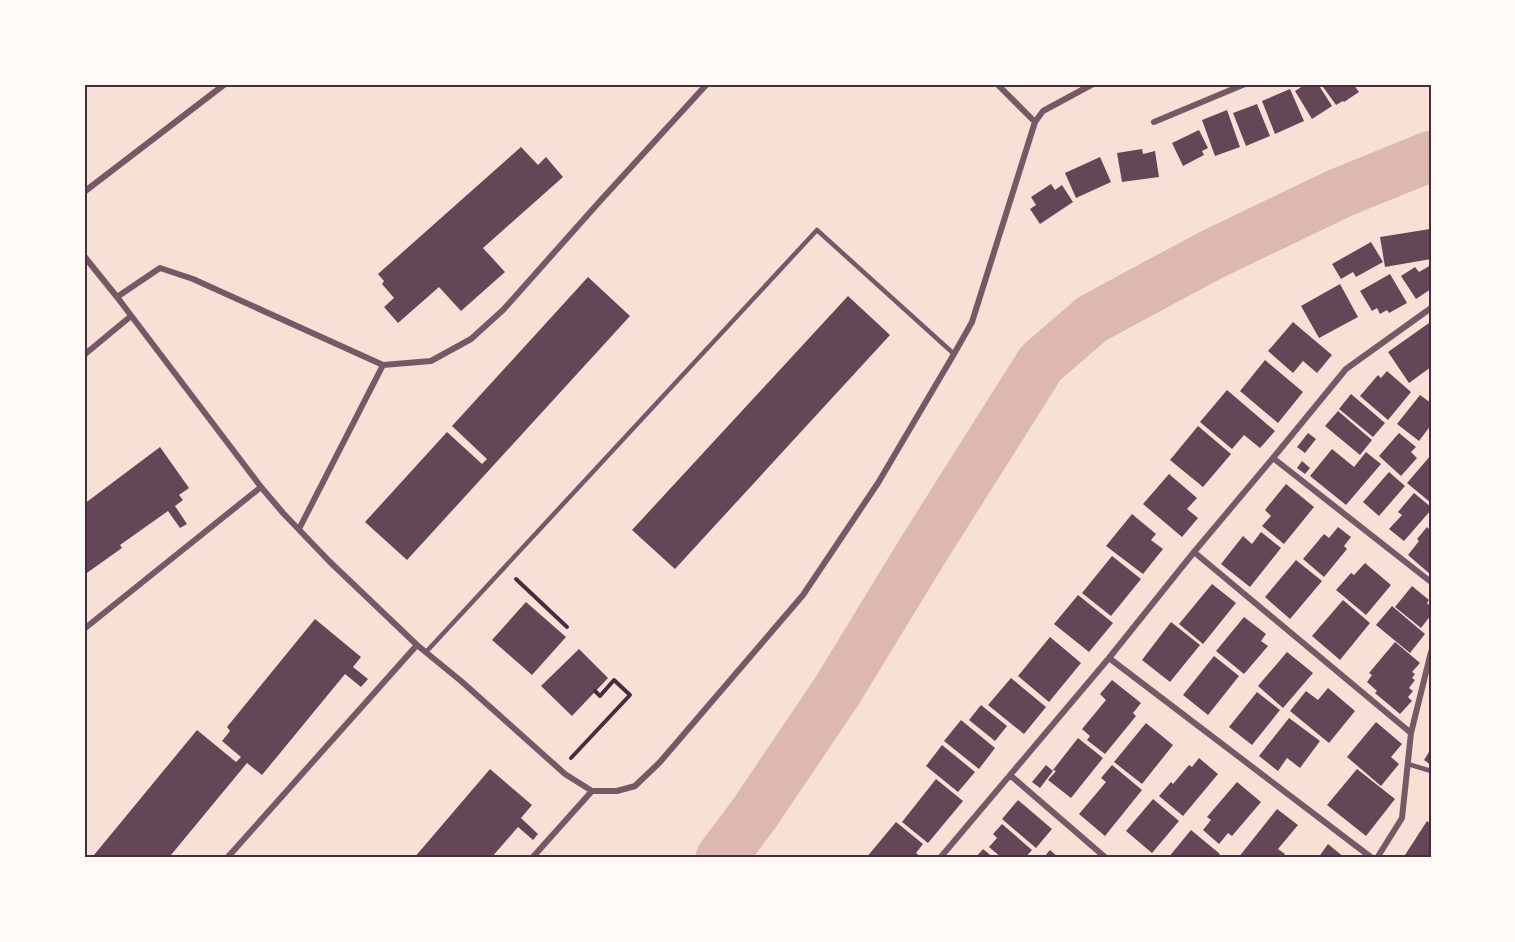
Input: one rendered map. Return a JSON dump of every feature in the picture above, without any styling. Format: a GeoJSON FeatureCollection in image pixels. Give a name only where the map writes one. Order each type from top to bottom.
{"type":"FeatureCollection","features":[{"type":"Feature","properties":{"kind":"street"},"geometry":{"type":"LineString","coordinates":[[84,192],[225,84]]}},
{"type":"Feature","properties":{"kind":"street"},"geometry":{"type":"LineString","coordinates":[[117,297],[160,268],[193,279],[383,365],[431,361],[471,339],[503,310],[707,84]]}},
{"type":"Feature","properties":{"kind":"street"},"geometry":{"type":"LineString","coordinates":[[997,84],[1035,122]]}},
{"type":"Feature","properties":{"kind":"street"},"geometry":{"type":"LineString","coordinates":[[84,256],[261,487],[329,561],[417,645],[461,681],[560,770],[592,791],[617,791],[635,786],[660,762],[803,595],[878,483],[972,322],[1035,122],[1043,111],[1093,84]]}},
{"type":"Feature","properties":{"kind":"street"},"geometry":{"type":"LineString","coordinates":[[1154,122],[1245,84]]}},
{"type":"Feature","properties":{"kind":"street"},"geometry":{"type":"LineString","coordinates":[[940,858],[1109,658],[1346,369],[1431,308]]}},
{"type":"Feature","properties":{"kind":"street"},"geometry":{"type":"LineString","coordinates":[[84,355],[131,316]]}},
{"type":"Feature","properties":{"kind":"street"},"geometry":{"type":"LineString","coordinates":[[299,530],[383,365]]}},
{"type":"Feature","properties":{"kind":"street"},"geometry":{"type":"LineString","coordinates":[[1273,458],[1431,582]]}},
{"type":"Feature","properties":{"kind":"street"},"geometry":{"type":"LineString","coordinates":[[84,629],[261,487]]}},
{"type":"Feature","properties":{"kind":"street"},"geometry":{"type":"LineString","coordinates":[[1194,552],[1411,733]]}},
{"type":"Feature","properties":{"kind":"street"},"geometry":{"type":"LineString","coordinates":[[227,858],[417,645]]}},
{"type":"Feature","properties":{"kind":"street"},"geometry":{"type":"LineString","coordinates":[[1377,858],[1402,818],[1411,733],[1431,652]]}},
{"type":"Feature","properties":{"kind":"street"},"geometry":{"type":"LineString","coordinates":[[1109,658],[1372,858]]}},
{"type":"Feature","properties":{"kind":"street"},"geometry":{"type":"LineString","coordinates":[[1010,775],[1106,858]]}},
{"type":"Feature","properties":{"kind":"street"},"geometry":{"type":"LineString","coordinates":[[532,858],[592,791]]}},
{"type":"Feature","properties":{"kind":"lane"},"geometry":{"type":"LineString","coordinates":[[426,652],[817,230],[954,354]]}},
{"type":"Feature","properties":{"kind":"lane"},"geometry":{"type":"LineString","coordinates":[[1408,764],[1431,771]]}},
{"type":"Feature","properties":{"kind":"path"},"geometry":{"type":"LineString","coordinates":[[504,568],[567,627]]}},
{"type":"Feature","properties":{"kind":"path"},"geometry":{"type":"LineString","coordinates":[[560,770],[630,695],[614,680],[600,696],[595,691]]}},
{"type":"Feature","properties":{"kind":"building"},"geometry":{"type":"Polygon","coordinates":[[[1302,84],[1318,84],[1332,106],[1312,119],[1295,91],[1303,86],[1302,84]]]}},
{"type":"Feature","properties":{"kind":"building"},"geometry":{"type":"Polygon","coordinates":[[[1321,84],[1353,84],[1359,92],[1336,105],[1321,84]]]}},
{"type":"Feature","properties":{"kind":"building"},"geometry":{"type":"Polygon","coordinates":[[[1290,89],[1304,121],[1275,134],[1262,101],[1290,89]]]}},
{"type":"Feature","properties":{"kind":"building"},"geometry":{"type":"Polygon","coordinates":[[[1257,104],[1270,136],[1246,146],[1233,113],[1257,104]]]}},
{"type":"Feature","properties":{"kind":"building"},"geometry":{"type":"Polygon","coordinates":[[[1227,110],[1240,147],[1215,156],[1202,120],[1227,110]]]}},
{"type":"Feature","properties":{"kind":"building"},"geometry":{"type":"Polygon","coordinates":[[[1199,130],[1208,148],[1202,151],[1204,155],[1183,166],[1172,143],[1199,130]]]}},
{"type":"Feature","properties":{"kind":"building"},"geometry":{"type":"Polygon","coordinates":[[[521,147],[538,165],[546,157],[563,177],[483,248],[505,272],[461,311],[439,287],[398,323],[384,307],[394,298],[382,284],[384,281],[378,274],[521,147]]]}},
{"type":"Feature","properties":{"kind":"building"},"geometry":{"type":"Polygon","coordinates":[[[1142,149],[1143,154],[1155,151],[1159,177],[1122,182],[1117,153],[1142,149]]]}},
{"type":"Feature","properties":{"kind":"building"},"geometry":{"type":"Polygon","coordinates":[[[1100,157],[1111,182],[1076,198],[1065,173],[1100,157]]]}},
{"type":"Feature","properties":{"kind":"building"},"geometry":{"type":"Polygon","coordinates":[[[1051,184],[1055,190],[1062,185],[1073,202],[1040,224],[1030,209],[1036,205],[1031,197],[1051,184]]]}},
{"type":"Feature","properties":{"kind":"building"},"geometry":{"type":"Polygon","coordinates":[[[1430,229],[1431,259],[1385,267],[1380,237],[1430,229]]]}},
{"type":"Feature","properties":{"kind":"building"},"geometry":{"type":"Polygon","coordinates":[[[1371,242],[1383,262],[1356,277],[1353,272],[1341,279],[1332,264],[1371,242]]]}},
{"type":"Feature","properties":{"kind":"building"},"geometry":{"type":"Polygon","coordinates":[[[1431,265],[1431,289],[1416,299],[1401,276],[1415,267],[1419,272],[1431,265]]]}},
{"type":"Feature","properties":{"kind":"building"},"geometry":{"type":"Polygon","coordinates":[[[1390,274],[1407,303],[1389,313],[1387,310],[1380,314],[1377,308],[1372,311],[1360,291],[1390,274]]]}},
{"type":"Feature","properties":{"kind":"building"},"geometry":{"type":"Polygon","coordinates":[[[588,277],[630,316],[407,560],[365,522],[447,432],[482,464],[487,459],[452,426],[588,277]]]}},
{"type":"Feature","properties":{"kind":"building"},"geometry":{"type":"Polygon","coordinates":[[[1340,284],[1358,317],[1319,338],[1301,306],[1340,284]]]}},
{"type":"Feature","properties":{"kind":"building"},"geometry":{"type":"Polygon","coordinates":[[[848,296],[890,335],[675,569],[632,530],[848,296]]]}},
{"type":"Feature","properties":{"kind":"building"},"geometry":{"type":"Polygon","coordinates":[[[1293,322],[1332,355],[1317,373],[1303,361],[1293,373],[1268,351],[1293,322]]]}},
{"type":"Feature","properties":{"kind":"building"},"geometry":{"type":"Polygon","coordinates":[[[1429,323],[1431,325],[1431,367],[1409,383],[1388,352],[1429,323]]]}},
{"type":"Feature","properties":{"kind":"building"},"geometry":{"type":"Polygon","coordinates":[[[1265,360],[1303,392],[1278,423],[1240,391],[1265,360]]]}},
{"type":"Feature","properties":{"kind":"building"},"geometry":{"type":"Polygon","coordinates":[[[1387,371],[1411,392],[1388,420],[1360,396],[1378,375],[1381,378],[1387,371]]]}},
{"type":"Feature","properties":{"kind":"building"},"geometry":{"type":"Polygon","coordinates":[[[1227,390],[1275,431],[1260,448],[1244,435],[1232,449],[1200,422],[1227,390]]]}},
{"type":"Feature","properties":{"kind":"building"},"geometry":{"type":"Polygon","coordinates":[[[1351,394],[1385,423],[1373,437],[1339,409],[1351,394]]]}},
{"type":"Feature","properties":{"kind":"building"},"geometry":{"type":"Polygon","coordinates":[[[1420,395],[1431,403],[1431,425],[1419,441],[1397,424],[1420,395]]]}},
{"type":"Feature","properties":{"kind":"building"},"geometry":{"type":"Polygon","coordinates":[[[1338,411],[1372,440],[1360,455],[1325,426],[1338,411]]]}},
{"type":"Feature","properties":{"kind":"building"},"geometry":{"type":"Polygon","coordinates":[[[1198,426],[1231,454],[1203,487],[1170,460],[1198,426]]]}},
{"type":"Feature","properties":{"kind":"building"},"geometry":{"type":"Polygon","coordinates":[[[1308,433],[1316,439],[1305,453],[1297,447],[1308,433]]]}},
{"type":"Feature","properties":{"kind":"building"},"geometry":{"type":"Polygon","coordinates":[[[1399,433],[1416,447],[1411,452],[1417,458],[1401,476],[1379,456],[1399,433]]]}},
{"type":"Feature","properties":{"kind":"building"},"geometry":{"type":"Polygon","coordinates":[[[160,447],[189,488],[179,495],[183,500],[175,506],[187,524],[180,528],[168,511],[120,545],[122,548],[84,575],[84,504],[160,447]]]}},
{"type":"Feature","properties":{"kind":"building"},"geometry":{"type":"Polygon","coordinates":[[[1332,449],[1354,467],[1366,452],[1381,464],[1346,505],[1310,476],[1332,449]]]}},
{"type":"Feature","properties":{"kind":"building"},"geometry":{"type":"Polygon","coordinates":[[[1431,455],[1431,503],[1407,483],[1431,455]]]}},
{"type":"Feature","properties":{"kind":"building"},"geometry":{"type":"Polygon","coordinates":[[[1302,461],[1310,468],[1305,474],[1297,468],[1302,461]]]}},
{"type":"Feature","properties":{"kind":"building"},"geometry":{"type":"Polygon","coordinates":[[[1389,472],[1405,486],[1379,516],[1363,502],[1389,472]]]}},
{"type":"Feature","properties":{"kind":"building"},"geometry":{"type":"Polygon","coordinates":[[[1169,474],[1197,498],[1187,509],[1198,518],[1182,537],[1143,504],[1169,474]]]}},
{"type":"Feature","properties":{"kind":"building"},"geometry":{"type":"Polygon","coordinates":[[[1286,484],[1314,507],[1284,544],[1262,526],[1271,516],[1265,510],[1286,484]]]}},
{"type":"Feature","properties":{"kind":"building"},"geometry":{"type":"Polygon","coordinates":[[[1414,493],[1431,507],[1431,510],[1404,541],[1389,529],[1402,515],[1398,512],[1414,493]]]}},
{"type":"Feature","properties":{"kind":"building"},"geometry":{"type":"Polygon","coordinates":[[[1132,514],[1156,534],[1151,540],[1163,549],[1143,574],[1106,546],[1132,514]]]}},
{"type":"Feature","properties":{"kind":"building"},"geometry":{"type":"Polygon","coordinates":[[[1338,527],[1351,537],[1344,546],[1347,549],[1324,577],[1303,559],[1324,534],[1329,538],[1338,527]]]}},
{"type":"Feature","properties":{"kind":"building"},"geometry":{"type":"Polygon","coordinates":[[[1427,527],[1431,531],[1431,575],[1408,555],[1427,527]]]}},
{"type":"Feature","properties":{"kind":"building"},"geometry":{"type":"Polygon","coordinates":[[[1261,532],[1281,548],[1250,587],[1221,564],[1243,536],[1252,544],[1261,532]]]}},
{"type":"Feature","properties":{"kind":"building"},"geometry":{"type":"Polygon","coordinates":[[[1112,556],[1141,579],[1111,616],[1082,593],[1112,556]]]}},
{"type":"Feature","properties":{"kind":"building"},"geometry":{"type":"Polygon","coordinates":[[[1296,560],[1322,581],[1290,619],[1265,597],[1296,560]]]}},
{"type":"Feature","properties":{"kind":"building"},"geometry":{"type":"Polygon","coordinates":[[[1365,563],[1391,585],[1366,615],[1336,590],[1351,573],[1354,575],[1365,563]]]}},
{"type":"Feature","properties":{"kind":"building"},"geometry":{"type":"Polygon","coordinates":[[[1212,584],[1236,603],[1203,644],[1179,624],[1212,584]]]}},
{"type":"Feature","properties":{"kind":"building"},"geometry":{"type":"Polygon","coordinates":[[[1412,586],[1429,600],[1427,603],[1431,607],[1431,615],[1421,628],[1395,607],[1412,586]]]}},
{"type":"Feature","properties":{"kind":"building"},"geometry":{"type":"Polygon","coordinates":[[[1078,595],[1113,623],[1089,652],[1054,624],[1078,595]]]}},
{"type":"Feature","properties":{"kind":"building"},"geometry":{"type":"Polygon","coordinates":[[[1343,600],[1370,623],[1340,660],[1312,636],[1343,600]]]}},
{"type":"Feature","properties":{"kind":"building"},"geometry":{"type":"Polygon","coordinates":[[[526,602],[566,637],[532,675],[492,640],[526,602]]]}},
{"type":"Feature","properties":{"kind":"building"},"geometry":{"type":"Polygon","coordinates":[[[1392,606],[1425,634],[1410,653],[1376,625],[1392,606]]]}},
{"type":"Feature","properties":{"kind":"building"},"geometry":{"type":"Polygon","coordinates":[[[1244,617],[1266,634],[1261,641],[1268,646],[1244,674],[1216,651],[1244,617]]]}},
{"type":"Feature","properties":{"kind":"building"},"geometry":{"type":"Polygon","coordinates":[[[315,619],[361,657],[353,667],[368,679],[361,687],[345,674],[262,775],[247,763],[171,855],[175,858],[98,858],[94,855],[197,730],[236,762],[241,757],[222,741],[230,731],[227,727],[315,619]]]}},
{"type":"Feature","properties":{"kind":"building"},"geometry":{"type":"Polygon","coordinates":[[[1171,622],[1200,645],[1170,682],[1142,660],[1171,622]]]}},
{"type":"Feature","properties":{"kind":"building"},"geometry":{"type":"Polygon","coordinates":[[[1050,637],[1081,663],[1049,702],[1018,676],[1050,637]]]}},
{"type":"Feature","properties":{"kind":"building"},"geometry":{"type":"Polygon","coordinates":[[[1395,642],[1420,663],[1412,672],[1415,674],[1412,678],[1415,680],[1409,688],[1413,691],[1408,697],[1412,701],[1400,714],[1375,693],[1377,691],[1367,682],[1372,675],[1369,673],[1395,642]]]}},
{"type":"Feature","properties":{"kind":"building"},"geometry":{"type":"Polygon","coordinates":[[[579,649],[608,678],[572,716],[541,686],[579,649]]]}},
{"type":"Feature","properties":{"kind":"building"},"geometry":{"type":"Polygon","coordinates":[[[1287,652],[1313,673],[1283,708],[1258,686],[1287,652]]]}},
{"type":"Feature","properties":{"kind":"building"},"geometry":{"type":"Polygon","coordinates":[[[1214,656],[1239,676],[1208,715],[1183,695],[1214,656]]]}},
{"type":"Feature","properties":{"kind":"building"},"geometry":{"type":"Polygon","coordinates":[[[1011,678],[1046,707],[1024,734],[988,705],[1011,678]]]}},
{"type":"Feature","properties":{"kind":"building"},"geometry":{"type":"Polygon","coordinates":[[[1112,680],[1141,703],[1133,713],[1136,716],[1105,754],[1087,740],[1090,736],[1082,729],[1106,700],[1100,694],[1112,680]]]}},
{"type":"Feature","properties":{"kind":"building"},"geometry":{"type":"Polygon","coordinates":[[[1328,688],[1355,711],[1329,743],[1290,711],[1306,691],[1318,700],[1328,688]]]}},
{"type":"Feature","properties":{"kind":"building"},"geometry":{"type":"Polygon","coordinates":[[[1257,692],[1280,710],[1252,745],[1229,727],[1257,692]]]}},
{"type":"Feature","properties":{"kind":"building"},"geometry":{"type":"Polygon","coordinates":[[[981,705],[1007,726],[995,741],[969,720],[981,705]]]}},
{"type":"Feature","properties":{"kind":"building"},"geometry":{"type":"Polygon","coordinates":[[[1289,718],[1320,741],[1300,768],[1287,758],[1278,771],[1259,756],[1289,718]]]}},
{"type":"Feature","properties":{"kind":"building"},"geometry":{"type":"Polygon","coordinates":[[[961,720],[995,748],[979,769],[944,741],[961,720]]]}},
{"type":"Feature","properties":{"kind":"building"},"geometry":{"type":"Polygon","coordinates":[[[1376,722],[1402,744],[1391,757],[1399,764],[1381,786],[1347,757],[1376,722]]]}},
{"type":"Feature","properties":{"kind":"building"},"geometry":{"type":"Polygon","coordinates":[[[1146,723],[1173,745],[1142,784],[1114,762],[1146,723]]]}},
{"type":"Feature","properties":{"kind":"building"},"geometry":{"type":"Polygon","coordinates":[[[1078,738],[1103,758],[1071,798],[1048,780],[1078,738]]]}},
{"type":"Feature","properties":{"kind":"building"},"geometry":{"type":"Polygon","coordinates":[[[942,745],[975,772],[958,792],[926,766],[942,745]]]}},
{"type":"Feature","properties":{"kind":"building"},"geometry":{"type":"Polygon","coordinates":[[[1431,749],[1431,765],[1424,760],[1431,749]]]}},
{"type":"Feature","properties":{"kind":"building"},"geometry":{"type":"Polygon","coordinates":[[[1199,758],[1218,774],[1183,816],[1159,796],[1171,782],[1173,784],[1189,765],[1192,767],[1199,758]]]}},
{"type":"Feature","properties":{"kind":"building"},"geometry":{"type":"Polygon","coordinates":[[[1046,765],[1053,771],[1040,788],[1032,782],[1046,765]]]}},
{"type":"Feature","properties":{"kind":"building"},"geometry":{"type":"Polygon","coordinates":[[[1112,765],[1142,790],[1105,836],[1079,814],[1106,782],[1101,778],[1112,765]]]}},
{"type":"Feature","properties":{"kind":"building"},"geometry":{"type":"Polygon","coordinates":[[[490,769],[532,805],[521,818],[538,834],[533,840],[518,827],[491,858],[414,858],[490,769]]]}},
{"type":"Feature","properties":{"kind":"building"},"geometry":{"type":"Polygon","coordinates":[[[1357,769],[1395,799],[1366,836],[1327,805],[1357,769]]]}},
{"type":"Feature","properties":{"kind":"building"},"geometry":{"type":"Polygon","coordinates":[[[936,779],[963,801],[928,843],[902,822],[936,779]]]}},
{"type":"Feature","properties":{"kind":"building"},"geometry":{"type":"Polygon","coordinates":[[[1237,782],[1261,802],[1232,836],[1228,833],[1219,844],[1203,830],[1211,820],[1207,817],[1237,782]]]}},
{"type":"Feature","properties":{"kind":"building"},"geometry":{"type":"Polygon","coordinates":[[[1153,799],[1179,821],[1152,853],[1126,831],[1153,799]]]}},
{"type":"Feature","properties":{"kind":"building"},"geometry":{"type":"Polygon","coordinates":[[[1018,800],[1052,829],[1036,848],[1002,819],[1018,800]]]}},
{"type":"Feature","properties":{"kind":"building"},"geometry":{"type":"Polygon","coordinates":[[[1277,809],[1298,825],[1278,849],[1285,854],[1282,858],[1238,858],[1277,809]]]}},
{"type":"Feature","properties":{"kind":"building"},"geometry":{"type":"Polygon","coordinates":[[[1427,821],[1431,824],[1431,858],[1411,858],[1405,855],[1427,821]]]}},
{"type":"Feature","properties":{"kind":"building"},"geometry":{"type":"Polygon","coordinates":[[[896,822],[923,844],[916,853],[922,858],[866,858],[896,822]]]}},
{"type":"Feature","properties":{"kind":"building"},"geometry":{"type":"Polygon","coordinates":[[[1002,824],[1032,850],[1025,858],[1002,858],[989,847],[997,838],[993,834],[1002,824]]]}},
{"type":"Feature","properties":{"kind":"building"},"geometry":{"type":"Polygon","coordinates":[[[1191,830],[1220,854],[1216,858],[1168,858],[1191,830]]]}},
{"type":"Feature","properties":{"kind":"building"},"geometry":{"type":"Polygon","coordinates":[[[1328,844],[1345,858],[1318,858],[1328,844]]]}},
{"type":"Feature","properties":{"kind":"building"},"geometry":{"type":"Polygon","coordinates":[[[983,849],[994,858],[975,858],[983,849]]]}},
{"type":"Feature","properties":{"kind":"building"},"geometry":{"type":"Polygon","coordinates":[[[1050,850],[1059,858],[1043,858],[1050,850]]]}},
{"type":"Feature","properties":{"kind":"waterway"},"geometry":{"type":"LineString","coordinates":[[721,858],[754,814],[837,691],[1041,363],[1092,319],[1213,254],[1340,193],[1431,156]]}}]}
